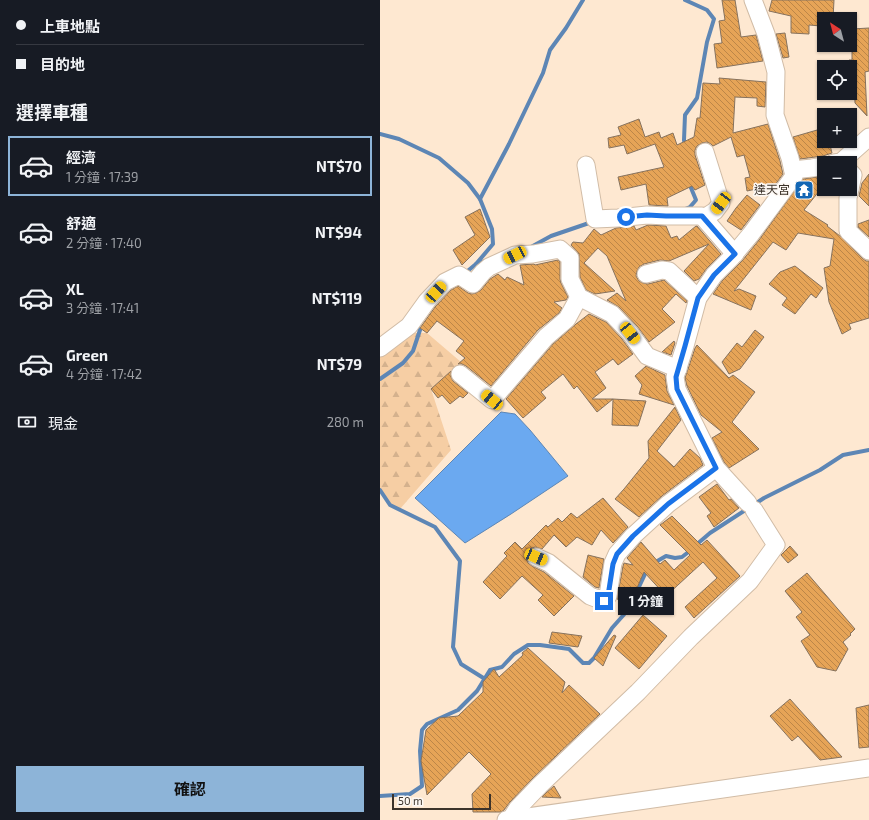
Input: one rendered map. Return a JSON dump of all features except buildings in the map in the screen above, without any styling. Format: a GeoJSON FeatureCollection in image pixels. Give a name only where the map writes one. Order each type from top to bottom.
{"type":"FeatureCollection","features":[{"type":"Feature","properties":{"kind":"street"},"geometry":{"type":"LineString","coordinates":[[510,820],[516,809],[540,785],[638,692],[691,637],[750,582],[776,545],[751,507],[716,468],[677,389],[676,377],[698,298],[714,275],[735,254],[751,234],[794,176],[790,158],[775,115],[776,72],[766,34],[753,0]]}},
{"type":"Feature","properties":{"kind":"street"},"geometry":{"type":"LineString","coordinates":[[851,156],[869,137]]}},
{"type":"Feature","properties":{"kind":"street"},"geometry":{"type":"LineString","coordinates":[[704,218],[715,211],[721,203],[705,152]]}},
{"type":"Feature","properties":{"kind":"street"},"geometry":{"type":"LineString","coordinates":[[586,165],[595,219],[647,215],[702,216],[735,254]]}},
{"type":"Feature","properties":{"kind":"street"},"geometry":{"type":"LineString","coordinates":[[792,170],[817,167]]}},
{"type":"Feature","properties":{"kind":"street"},"geometry":{"type":"LineString","coordinates":[[848,196],[848,231],[869,251]]}},
{"type":"Feature","properties":{"kind":"street"},"geometry":{"type":"LineString","coordinates":[[380,348],[409,326],[427,301],[445,282],[459,275],[473,284],[483,272],[490,267],[515,255],[533,254],[560,249],[570,258],[570,279],[579,298],[612,314],[630,333],[647,356],[678,369]]}},
{"type":"Feature","properties":{"kind":"street"},"geometry":{"type":"LineString","coordinates":[[646,274],[662,270],[669,271],[698,298]]}},
{"type":"Feature","properties":{"kind":"street"},"geometry":{"type":"LineString","coordinates":[[460,374],[492,400],[546,337],[567,319],[579,298]]}},
{"type":"Feature","properties":{"kind":"street"},"geometry":{"type":"LineString","coordinates":[[536,557],[549,563],[590,596],[604,601],[608,596],[613,564],[617,554],[633,536],[668,504],[716,468]]}},
{"type":"Feature","properties":{"kind":"street"},"geometry":{"type":"LineString","coordinates":[[506,820],[869,768]]}},
{"type":"Feature","properties":{"kind":"green space"},"geometry":{"type":"Polygon","coordinates":[[[408,333],[427,333],[461,362],[431,389],[451,450],[400,509],[390,505],[380,490],[380,353],[408,333]]]}},
{"type":"Feature","properties":{"kind":"water"},"geometry":{"type":"Polygon","coordinates":[[[501,412],[515,414],[568,476],[465,543],[415,498],[501,412]]]}},
{"type":"Feature","properties":{"kind":"waterway"},"geometry":{"type":"LineString","coordinates":[[480,199],[509,144],[543,73],[550,50],[566,28],[583,0]]}},
{"type":"Feature","properties":{"kind":"waterway"},"geometry":{"type":"LineString","coordinates":[[685,0],[707,10],[714,19],[707,42],[697,98],[685,115],[685,145]]}},
{"type":"Feature","properties":{"kind":"waterway"},"geometry":{"type":"LineString","coordinates":[[380,134],[399,139],[439,158],[468,183],[480,199],[492,229],[493,244],[476,264],[464,274]]}},
{"type":"Feature","properties":{"kind":"waterway"},"geometry":{"type":"LineString","coordinates":[[685,209],[690,207],[696,200],[689,183]]}},
{"type":"Feature","properties":{"kind":"waterway"},"geometry":{"type":"LineString","coordinates":[[531,247],[551,236],[592,222]]}},
{"type":"Feature","properties":{"kind":"waterway"},"geometry":{"type":"LineString","coordinates":[[476,264],[485,261]]}},
{"type":"Feature","properties":{"kind":"waterway"},"geometry":{"type":"LineString","coordinates":[[380,379],[403,363],[413,351],[420,330],[414,325]]}},
{"type":"Feature","properties":{"kind":"waterway"},"geometry":{"type":"LineString","coordinates":[[696,545],[710,533],[764,498],[820,470],[843,455],[869,450]]}},
{"type":"Feature","properties":{"kind":"waterway"},"geometry":{"type":"LineString","coordinates":[[380,490],[390,505],[435,527],[460,561],[453,647],[461,664],[485,679]]}},
{"type":"Feature","properties":{"kind":"waterway"},"geometry":{"type":"LineString","coordinates":[[654,563],[666,556],[675,558],[682,557],[691,550]]}},
{"type":"Feature","properties":{"kind":"waterway"},"geometry":{"type":"LineString","coordinates":[[380,796],[410,794],[422,786],[420,751],[422,730],[427,724],[458,710],[477,691],[490,670],[502,667],[514,654],[528,645],[569,649],[583,663],[589,663],[594,658],[612,628],[628,610],[647,570]]}},
{"type":"Feature","properties":{"kind":"place","name":"達天宮"},"geometry":{"type":"Point","coordinates":[804,190]}},
{"type":"Feature","properties":{"kind":"route"},"geometry":{"type":"LineString","coordinates":[[604,601],[608,596],[613,564],[617,554],[633,536],[668,504],[716,468],[677,389],[676,377],[698,298],[714,275],[735,254],[702,216],[647,215],[626,217]]}}]}
